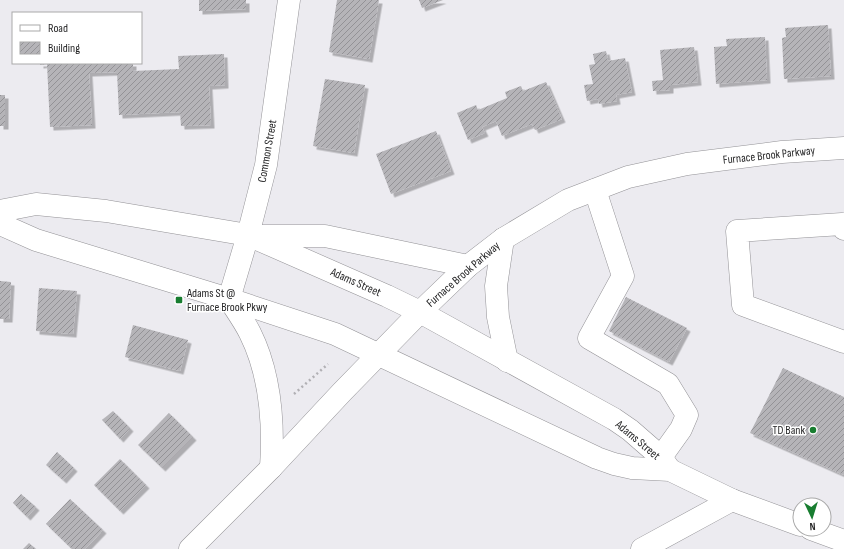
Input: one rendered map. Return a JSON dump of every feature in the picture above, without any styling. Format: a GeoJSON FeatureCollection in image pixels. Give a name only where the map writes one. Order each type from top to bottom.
{"type":"FeatureCollection","features":[{"type":"Feature","properties":{"kind":"main road","name":"Common Street"},"geometry":{"type":"LineString","coordinates":[[229,299],[248,236],[266,165],[289,0]]}},
{"type":"Feature","properties":{"kind":"main road","name":"Furnace Brook Parkway"},"geometry":{"type":"LineString","coordinates":[[190,549],[272,468],[378,354],[420,312],[468,266],[503,239],[568,200],[628,178],[687,164],[782,152],[844,148]]}},
{"type":"Feature","properties":{"kind":"main road"},"geometry":{"type":"LineString","coordinates":[[595,190],[624,276],[589,338],[668,384],[688,415],[666,464]]}},
{"type":"Feature","properties":{"kind":"main road","name":"Adams Street"},"geometry":{"type":"LineString","coordinates":[[0,211],[36,204],[106,211],[248,236],[387,296],[420,312],[614,419],[630,430],[666,464],[732,500],[792,522]]}},
{"type":"Feature","properties":{"kind":"main road","name":"Adams Street"},"geometry":{"type":"LineString","coordinates":[[0,224],[36,240],[229,299],[335,334],[597,458],[632,468],[666,464]]}},
{"type":"Feature","properties":{"kind":"main road"},"geometry":{"type":"LineString","coordinates":[[844,229],[842,224],[738,231],[743,305],[844,342]]}},
{"type":"Feature","properties":{"kind":"main road"},"geometry":{"type":"LineString","coordinates":[[248,236],[325,236],[468,266]]}},
{"type":"Feature","properties":{"kind":"main road"},"geometry":{"type":"LineString","coordinates":[[503,239],[496,286],[498,317],[507,361]]}},
{"type":"Feature","properties":{"kind":"main road"},"geometry":{"type":"LineString","coordinates":[[229,299],[250,332],[261,361],[270,396],[273,436],[272,468]]}},
{"type":"Feature","properties":{"kind":"main road"},"geometry":{"type":"LineString","coordinates":[[642,549],[732,500]]}},
{"type":"Feature","properties":{"kind":"main road"},"geometry":{"type":"LineString","coordinates":[[832,537],[844,541]]}},
{"type":"Feature","properties":{"kind":"path"},"geometry":{"type":"LineString","coordinates":[[289,399],[328,364]]}},
{"type":"Feature","properties":{"kind":"building"},"geometry":{"type":"Polygon","coordinates":[[[199,0],[246,0],[246,9],[199,11],[199,0]]]}},
{"type":"Feature","properties":{"kind":"building"},"geometry":{"type":"Polygon","coordinates":[[[337,0],[379,0],[369,59],[329,52],[337,0]]]}},
{"type":"Feature","properties":{"kind":"building"},"geometry":{"type":"Polygon","coordinates":[[[419,0],[443,0],[422,8],[419,0]]]}},
{"type":"Feature","properties":{"kind":"building"},"geometry":{"type":"Polygon","coordinates":[[[828,25],[831,76],[784,79],[782,38],[786,37],[785,28],[828,25]]]}},
{"type":"Feature","properties":{"kind":"building"},"geometry":{"type":"Polygon","coordinates":[[[765,37],[767,80],[716,84],[714,47],[727,46],[726,39],[765,37]]]}},
{"type":"Feature","properties":{"kind":"building"},"geometry":{"type":"Polygon","coordinates":[[[694,47],[698,82],[670,85],[670,90],[653,91],[652,81],[663,80],[660,50],[694,47]]]}},
{"type":"Feature","properties":{"kind":"building"},"geometry":{"type":"Polygon","coordinates":[[[606,51],[608,61],[625,58],[632,92],[616,95],[617,101],[599,104],[598,99],[587,101],[584,85],[593,84],[589,65],[595,64],[593,54],[606,51]]]}},
{"type":"Feature","properties":{"kind":"building"},"geometry":{"type":"Polygon","coordinates":[[[224,54],[225,85],[209,86],[211,125],[181,126],[180,112],[119,115],[117,72],[89,73],[92,125],[50,127],[47,64],[133,64],[133,71],[179,69],[178,56],[224,54]]]}},
{"type":"Feature","properties":{"kind":"building"},"geometry":{"type":"Polygon","coordinates":[[[325,79],[365,85],[354,153],[313,146],[325,79]]]}},
{"type":"Feature","properties":{"kind":"building"},"geometry":{"type":"Polygon","coordinates":[[[546,82],[562,119],[535,130],[532,124],[502,136],[496,121],[482,127],[485,133],[468,140],[457,113],[476,105],[478,110],[507,98],[505,92],[521,86],[523,91],[546,82]]]}},
{"type":"Feature","properties":{"kind":"building"},"geometry":{"type":"Polygon","coordinates":[[[0,95],[5,95],[5,126],[0,126],[0,95]]]}},
{"type":"Feature","properties":{"kind":"building"},"geometry":{"type":"Polygon","coordinates":[[[436,131],[451,171],[391,194],[376,154],[436,131]]]}},
{"type":"Feature","properties":{"kind":"building"},"geometry":{"type":"Polygon","coordinates":[[[0,281],[11,282],[9,319],[0,319],[0,281]]]}},
{"type":"Feature","properties":{"kind":"building"},"geometry":{"type":"Polygon","coordinates":[[[39,288],[77,291],[73,334],[36,331],[39,288]]]}},
{"type":"Feature","properties":{"kind":"building"},"geometry":{"type":"Polygon","coordinates":[[[626,297],[687,328],[669,362],[609,331],[626,297]]]}},
{"type":"Feature","properties":{"kind":"building"},"geometry":{"type":"Polygon","coordinates":[[[133,325],[188,340],[180,371],[125,357],[133,325]]]}},
{"type":"Feature","properties":{"kind":"building"},"geometry":{"type":"Polygon","coordinates":[[[783,368],[844,397],[844,475],[750,433],[783,368]]]}},
{"type":"Feature","properties":{"kind":"building"},"geometry":{"type":"Polygon","coordinates":[[[113,411],[130,428],[120,439],[102,420],[113,411]]]}},
{"type":"Feature","properties":{"kind":"building"},"geometry":{"type":"Polygon","coordinates":[[[169,413],[193,437],[162,468],[138,445],[169,413]]]}},
{"type":"Feature","properties":{"kind":"building"},"geometry":{"type":"Polygon","coordinates":[[[57,452],[74,468],[63,480],[46,465],[57,452]]]}},
{"type":"Feature","properties":{"kind":"building"},"geometry":{"type":"Polygon","coordinates":[[[120,459],[146,485],[120,511],[94,485],[120,459]]]}},
{"type":"Feature","properties":{"kind":"building"},"geometry":{"type":"Polygon","coordinates":[[[21,494],[36,507],[27,517],[13,503],[21,494]]]}},
{"type":"Feature","properties":{"kind":"building"},"geometry":{"type":"Polygon","coordinates":[[[70,499],[103,530],[85,549],[72,549],[46,524],[70,499]]]}},
{"type":"Feature","properties":{"kind":"building"},"geometry":{"type":"Polygon","coordinates":[[[29,543],[36,549],[23,549],[29,543]]]}},
{"type":"Feature","properties":{"kind":"place","name":"Adams St @ Furnace Brook Pkwy"},"geometry":{"type":"Point","coordinates":[179,300]}},
{"type":"Feature","properties":{"kind":"place","name":"TD Bank"},"geometry":{"type":"Point","coordinates":[813,430]}}]}
